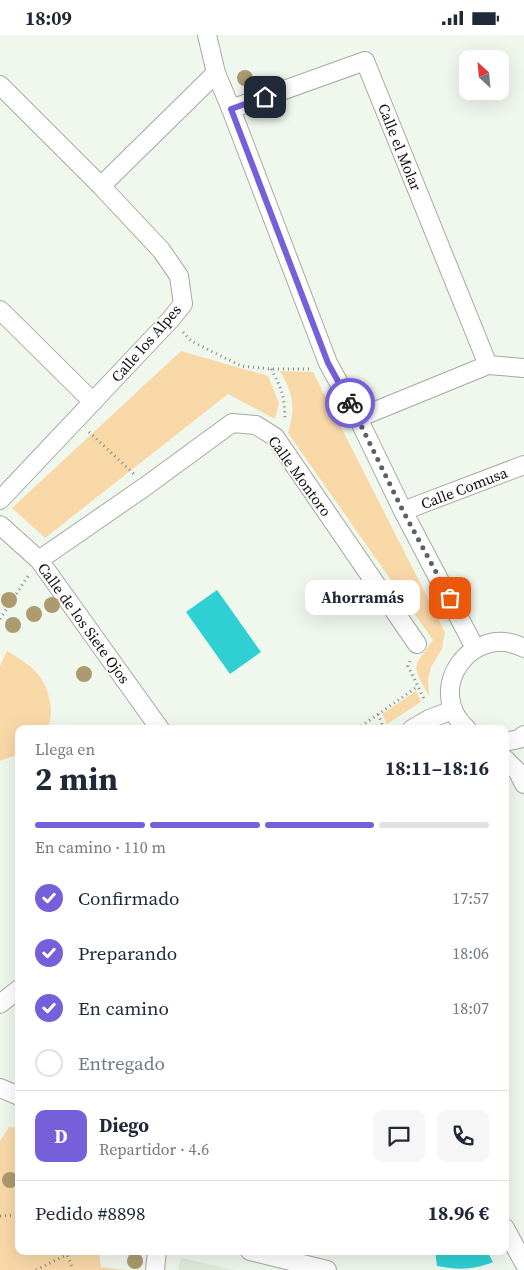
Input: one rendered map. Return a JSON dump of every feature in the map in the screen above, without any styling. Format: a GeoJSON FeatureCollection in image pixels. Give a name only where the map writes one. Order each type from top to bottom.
{"type":"FeatureCollection","features":[{"type":"Feature","properties":{"kind":"street"},"geometry":{"type":"LineString","coordinates":[[207,35],[216,73],[328,363],[475,648]]}},
{"type":"Feature","properties":{"kind":"street","name":"Calle el Molar"},"geometry":{"type":"LineString","coordinates":[[231,109],[365,61],[488,365]]}},
{"type":"Feature","properties":{"kind":"street"},"geometry":{"type":"LineString","coordinates":[[101,186],[216,73]]}},
{"type":"Feature","properties":{"kind":"street","name":"Calle los Alpes"},"geometry":{"type":"LineString","coordinates":[[0,85],[101,186],[161,250],[179,276],[183,304],[0,500]]}},
{"type":"Feature","properties":{"kind":"street"},"geometry":{"type":"LineString","coordinates":[[0,310],[93,402]]}},
{"type":"Feature","properties":{"kind":"street"},"geometry":{"type":"LineString","coordinates":[[358,418],[488,365],[524,368]]}},
{"type":"Feature","properties":{"kind":"street","name":"Calle Montoro"},"geometry":{"type":"LineString","coordinates":[[39,560],[232,423],[256,425],[275,437],[417,645]]}},
{"type":"Feature","properties":{"kind":"street","name":"Calle Comusa"},"geometry":{"type":"LineString","coordinates":[[403,511],[524,465]]}},
{"type":"Feature","properties":{"kind":"street","name":"Calle de los Siete Ojos"},"geometry":{"type":"LineString","coordinates":[[0,525],[39,560],[157,725]]}},
{"type":"Feature","properties":{"kind":"street"},"geometry":{"type":"LineString","coordinates":[[463,725],[453,710],[450,696],[451,682],[456,669],[464,657],[475,648],[488,643],[503,641],[517,644],[524,648]]}},
{"type":"Feature","properties":{"kind":"street"},"geometry":{"type":"LineString","coordinates":[[419,725],[453,710]]}},
{"type":"Feature","properties":{"kind":"street"},"geometry":{"type":"LineString","coordinates":[[509,741],[519,739],[524,735]]}},
{"type":"Feature","properties":{"kind":"street"},"geometry":{"type":"LineString","coordinates":[[509,763],[518,772],[524,784]]}},
{"type":"Feature","properties":{"kind":"street"},"geometry":{"type":"LineString","coordinates":[[0,1004],[15,992]]}},
{"type":"Feature","properties":{"kind":"street"},"geometry":{"type":"LineString","coordinates":[[0,1088],[15,1094]]}},
{"type":"Feature","properties":{"kind":"street"},"geometry":{"type":"LineString","coordinates":[[509,1235],[524,1263]]}},
{"type":"Feature","properties":{"kind":"street"},"geometry":{"type":"LineString","coordinates":[[155,1270],[157,1255]]}},
{"type":"Feature","properties":{"kind":"street"},"geometry":{"type":"LineString","coordinates":[[266,1255],[327,1270]]}},
{"type":"Feature","properties":{"kind":"path"},"geometry":{"type":"LineString","coordinates":[[170,320],[191,341],[242,367],[314,369],[328,363]]}},
{"type":"Feature","properties":{"kind":"path"},"geometry":{"type":"LineString","coordinates":[[271,369],[279,382],[285,401],[285,421],[275,437]]}},
{"type":"Feature","properties":{"kind":"path"},"geometry":{"type":"LineString","coordinates":[[97,439],[126,465]]}},
{"type":"Feature","properties":{"kind":"path"},"geometry":{"type":"LineString","coordinates":[[0,619],[39,560]]}},
{"type":"Feature","properties":{"kind":"path"},"geometry":{"type":"LineString","coordinates":[[417,645],[408,667],[426,703]]}},
{"type":"Feature","properties":{"kind":"path"},"geometry":{"type":"LineString","coordinates":[[363,725],[417,687]]}},
{"type":"Feature","properties":{"kind":"path"},"geometry":{"type":"LineString","coordinates":[[378,714],[382,725]]}},
{"type":"Feature","properties":{"kind":"path"},"geometry":{"type":"LineString","coordinates":[[0,1216],[15,1215]]}},
{"type":"Feature","properties":{"kind":"path"},"geometry":{"type":"LineString","coordinates":[[36,1270],[62,1255]]}},
{"type":"Feature","properties":{"kind":"path"},"geometry":{"type":"LineString","coordinates":[[67,1255],[73,1270]]}},
{"type":"Feature","properties":{"kind":"shaded area"},"geometry":{"type":"Polygon","coordinates":[[[181,351],[268,376],[279,403],[275,419],[228,394],[45,538],[12,508],[181,351]]]}},
{"type":"Feature","properties":{"kind":"shaded area"},"geometry":{"type":"Polygon","coordinates":[[[280,371],[313,372],[445,632],[442,649],[431,667],[428,679],[429,696],[416,667],[433,640],[288,433],[292,416],[292,401],[288,386],[280,371]]]}},
{"type":"Feature","properties":{"kind":"shaded area"},"geometry":{"type":"Polygon","coordinates":[[[7,651],[35,671],[48,692],[51,712],[48,725],[15,725],[15,755],[0,761],[0,666],[7,651]]]}},
{"type":"Feature","properties":{"kind":"shaded area"},"geometry":{"type":"Polygon","coordinates":[[[416,691],[421,702],[387,724],[382,714],[416,691]]]}},
{"type":"Feature","properties":{"kind":"shaded area"},"geometry":{"type":"Polygon","coordinates":[[[9,1127],[15,1128],[15,1255],[100,1255],[101,1267],[125,1270],[0,1270],[0,1141],[9,1127]]]}},
{"type":"Feature","properties":{"kind":"shaded area"},"geometry":{"type":"Polygon","coordinates":[[[181,1258],[234,1270],[178,1270],[181,1258]]]}},
{"type":"Feature","properties":{"kind":"water"},"geometry":{"type":"Polygon","coordinates":[[[217,590],[261,652],[230,674],[186,612],[217,590]]]}},
{"type":"Feature","properties":{"kind":"water"},"geometry":{"type":"Polygon","coordinates":[[[436,1255],[489,1255],[493,1262],[466,1269],[437,1266],[436,1255]]]}},
{"type":"Feature","properties":{"kind":"way so far"},"geometry":{"type":"LineString","coordinates":[[350,403],[403,511],[450,598]]}},
{"type":"Feature","properties":{"kind":"place","name":"Ahorramás"},"geometry":{"type":"Point","coordinates":[450,598]}},
{"type":"Feature","properties":{"kind":"route"},"geometry":{"type":"LineString","coordinates":[[265,97],[231,109],[328,363],[350,403]]}}]}
